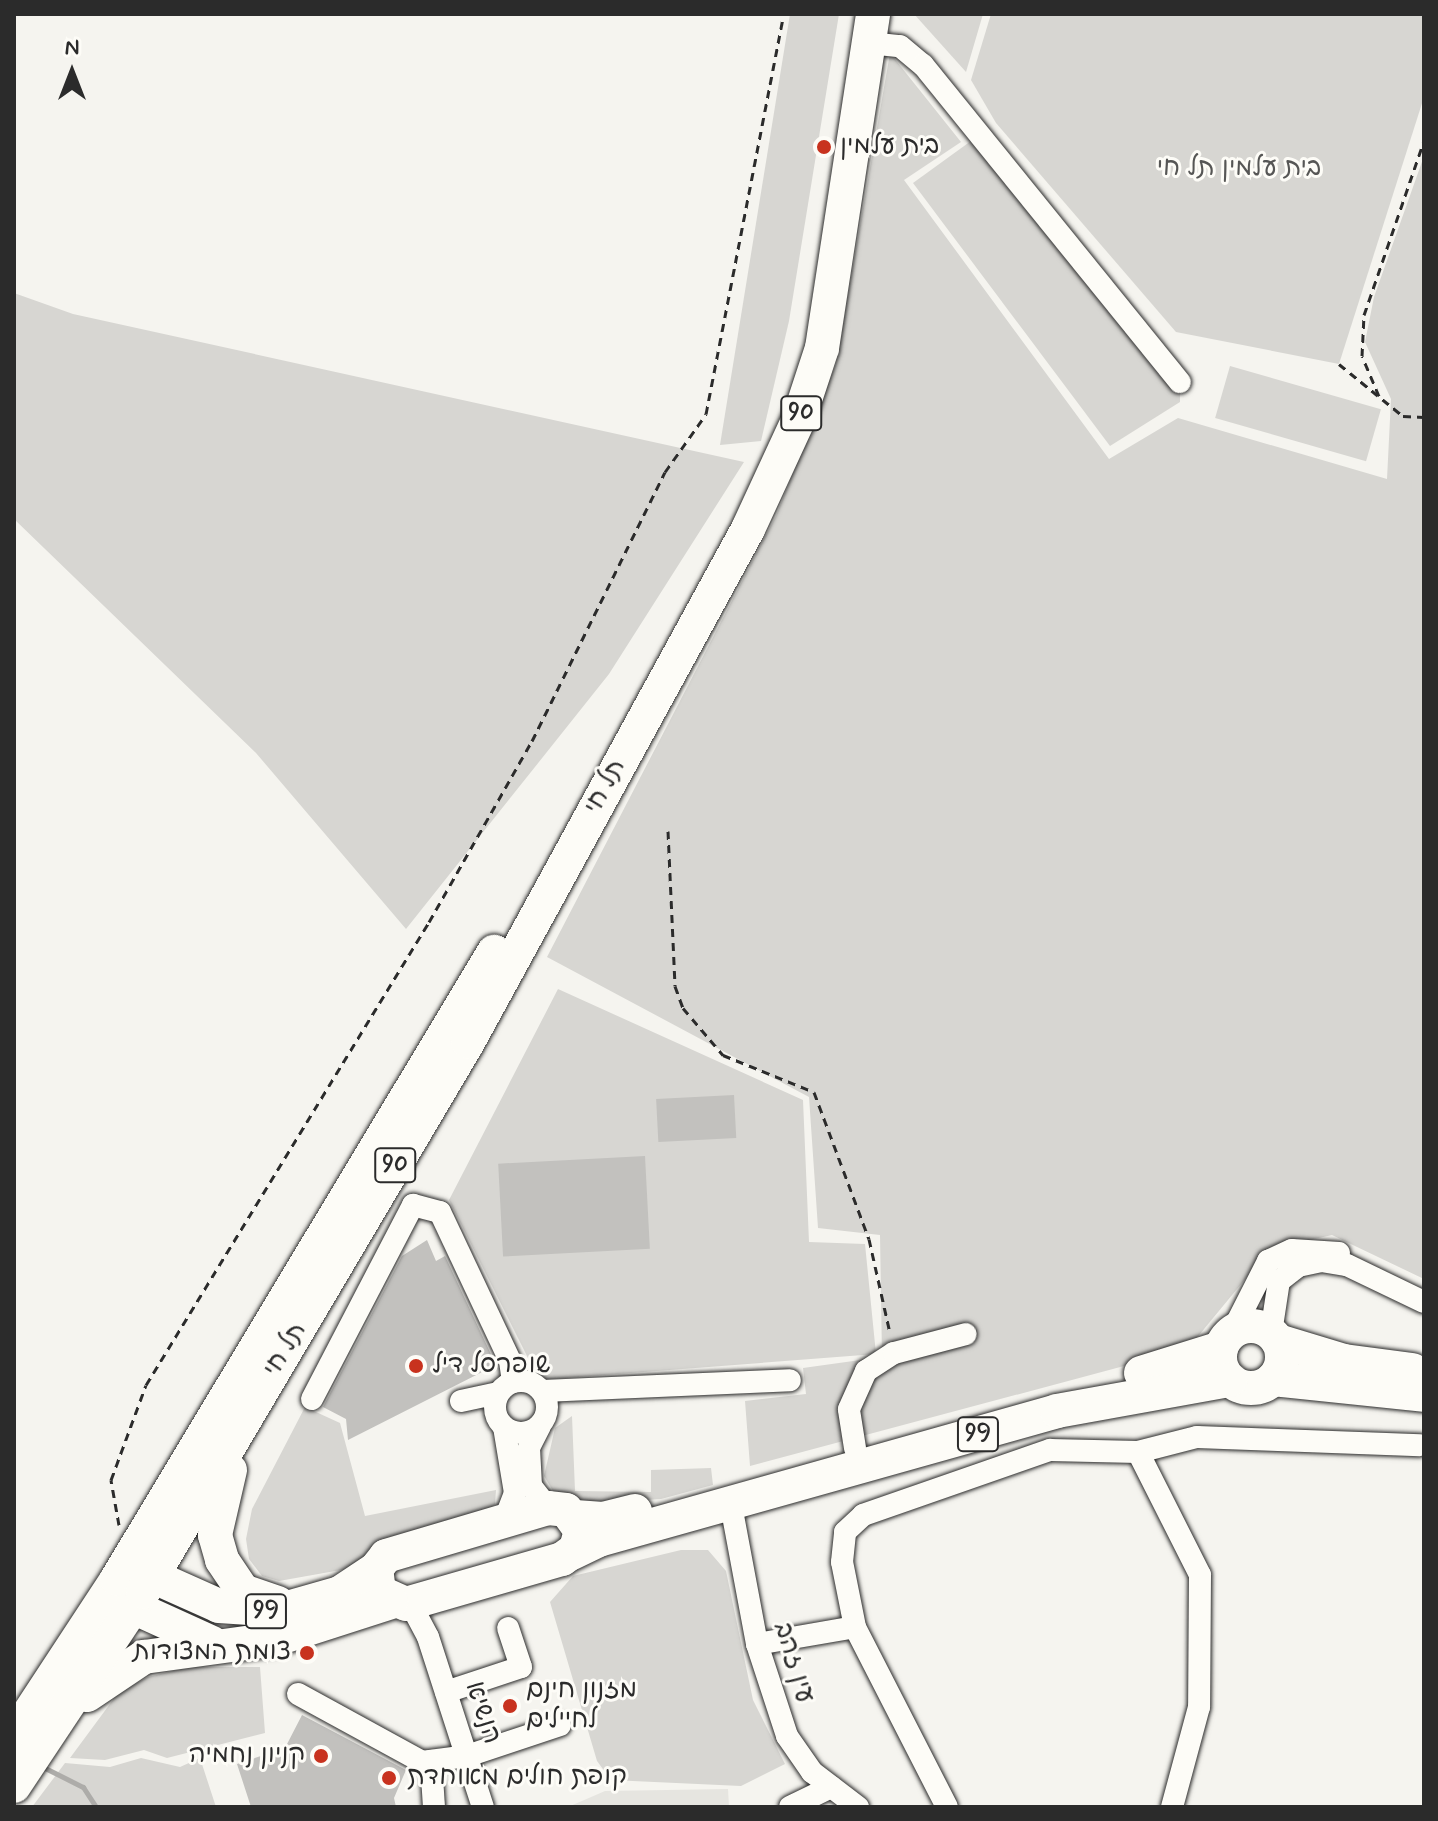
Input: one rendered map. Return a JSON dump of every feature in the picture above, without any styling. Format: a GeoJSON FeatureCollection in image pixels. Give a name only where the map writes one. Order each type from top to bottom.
{"type":"FeatureCollection","features":[{"type":"Feature","properties":{"kind":"highway","name":"90"},"geometry":{"type":"LineString","coordinates":[[628,747],[748,529],[811,387],[828,313],[871,28]]}},
{"type":"Feature","properties":{"kind":"highway","name":"תל חי"},"geometry":{"type":"LineString","coordinates":[[14,1786],[62,1716],[125,1593],[136,1547],[454,1013],[628,747]]}},
{"type":"Feature","properties":{"kind":"highway","name":"תל חי"},"geometry":{"type":"LineString","coordinates":[[152,1576],[468,1042],[628,747]]}},
{"type":"Feature","properties":{"kind":"highway","name":"99"},"geometry":{"type":"LineString","coordinates":[[1424,1372],[1344,1361],[1251,1326],[1226,1340],[603,1519],[561,1513],[504,1521],[393,1553],[376,1569],[340,1593],[297,1607],[246,1611],[219,1606],[152,1576],[125,1593],[205,1642],[230,1646],[276,1639],[1057,1411],[1230,1380],[1256,1388],[1273,1379],[1424,1395]]}},
{"type":"Feature","properties":{"kind":"highway"},"geometry":{"type":"LineString","coordinates":[[1273,1379],[1282,1361],[1274,1337]]}},
{"type":"Feature","properties":{"kind":"highway"},"geometry":{"type":"LineString","coordinates":[[1226,1340],[1221,1366],[1230,1380]]}},
{"type":"Feature","properties":{"kind":"highway"},"geometry":{"type":"LineString","coordinates":[[247,1416],[215,1535],[222,1560],[243,1591],[297,1607]]}},
{"type":"Feature","properties":{"kind":"highway"},"geometry":{"type":"LineString","coordinates":[[561,1513],[581,1531],[572,1553]]}},
{"type":"Feature","properties":{"kind":"highway"},"geometry":{"type":"LineString","coordinates":[[376,1569],[375,1585],[411,1601]]}},
{"type":"Feature","properties":{"kind":"highway","name":"תל חי"},"geometry":{"type":"LineString","coordinates":[[14,1736],[125,1593]]}},
{"type":"Feature","properties":{"kind":"highway"},"geometry":{"type":"LineString","coordinates":[[62,1716],[103,1680],[144,1657],[230,1646]]}},
{"type":"Feature","properties":{"kind":"street"},"geometry":{"type":"LineString","coordinates":[[871,28],[923,65],[1180,382]]}},
{"type":"Feature","properties":{"kind":"street"},"geometry":{"type":"LineString","coordinates":[[312,1399],[413,1205],[440,1212],[510,1361],[506,1387],[495,1411],[504,1427],[515,1493],[504,1521]]}},
{"type":"Feature","properties":{"kind":"street"},"geometry":{"type":"LineString","coordinates":[[1226,1340],[1257,1275],[1292,1250],[1332,1249],[1424,1302]]}},
{"type":"Feature","properties":{"kind":"street"},"geometry":{"type":"LineString","coordinates":[[1274,1337],[1272,1295],[1288,1271],[1321,1261],[1373,1275]]}},
{"type":"Feature","properties":{"kind":"street"},"geometry":{"type":"LineString","coordinates":[[855,1448],[853,1394],[866,1371],[894,1353],[966,1334]]}},
{"type":"Feature","properties":{"kind":"street"},"geometry":{"type":"LineString","coordinates":[[461,1401],[527,1381],[543,1391],[790,1380]]}},
{"type":"Feature","properties":{"kind":"street"},"geometry":{"type":"LineString","coordinates":[[543,1391],[548,1408],[529,1448],[531,1486],[561,1513]]}},
{"type":"Feature","properties":{"kind":"street"},"geometry":{"type":"LineString","coordinates":[[504,1427],[523,1434],[540,1426]]}},
{"type":"Feature","properties":{"kind":"street"},"geometry":{"type":"LineString","coordinates":[[947,1807],[855,1627],[842,1562],[845,1532],[863,1515],[1050,1450],[1138,1452],[1197,1437],[1420,1445]]}},
{"type":"Feature","properties":{"kind":"street"},"geometry":{"type":"LineString","coordinates":[[1138,1452],[1200,1575],[1199,1707],[1172,1807]]}},
{"type":"Feature","properties":{"kind":"street","name":"עין זהב"},"geometry":{"type":"LineString","coordinates":[[731,1505],[757,1644],[787,1736],[831,1787],[858,1807]]}},
{"type":"Feature","properties":{"kind":"street","name":"הנשיא"},"geometry":{"type":"LineString","coordinates":[[411,1601],[428,1637],[483,1807]]}},
{"type":"Feature","properties":{"kind":"street"},"geometry":{"type":"LineString","coordinates":[[757,1644],[855,1627]]}},
{"type":"Feature","properties":{"kind":"street"},"geometry":{"type":"LineString","coordinates":[[446,1692],[521,1667],[508,1628]]}},
{"type":"Feature","properties":{"kind":"street"},"geometry":{"type":"LineString","coordinates":[[298,1694],[422,1762],[467,1756],[560,1725]]}},
{"type":"Feature","properties":{"kind":"street"},"geometry":{"type":"LineString","coordinates":[[431,1761],[434,1807]]}},
{"type":"Feature","properties":{"kind":"street"},"geometry":{"type":"LineString","coordinates":[[790,1807],[831,1787]]}},
{"type":"Feature","properties":{"kind":"path"},"geometry":{"type":"LineString","coordinates":[[136,1547],[115,1518],[111,1480],[146,1385],[437,909],[532,741],[665,472],[706,414],[784,14]]}},
{"type":"Feature","properties":{"kind":"path"},"geometry":{"type":"LineString","coordinates":[[1379,396],[1362,356],[1364,315],[1424,141]]}},
{"type":"Feature","properties":{"kind":"path"},"geometry":{"type":"LineString","coordinates":[[1339,364],[1403,416],[1424,417]]}},
{"type":"Feature","properties":{"kind":"path"},"geometry":{"type":"LineString","coordinates":[[668,831],[675,986],[683,1008],[723,1055],[814,1092],[869,1239],[894,1353]]}},
{"type":"Feature","properties":{"kind":"shaded area"},"geometry":{"type":"Polygon","coordinates":[[[728,1789],[729,1807],[568,1807],[605,1791],[728,1789]]]}},
{"type":"Feature","properties":{"kind":"green space"},"geometry":{"type":"Polygon","coordinates":[[[790,14],[839,14],[789,321],[761,441],[720,445],[790,14]]]}},
{"type":"Feature","properties":{"kind":"green space"},"geometry":{"type":"Polygon","coordinates":[[[914,14],[983,14],[966,72],[914,14]]]}},
{"type":"Feature","properties":{"kind":"green space","name":"בית עלמין תל חי"},"geometry":{"type":"Polygon","coordinates":[[[991,14],[1424,14],[1424,97],[1339,364],[1176,332],[996,123],[971,80],[991,14]]]}},
{"type":"Feature","properties":{"kind":"green space"},"geometry":{"type":"Polygon","coordinates":[[[890,53],[961,142],[904,180],[1109,459],[1178,418],[1387,479],[1391,399],[1365,342],[1374,297],[1424,156],[1424,1279],[1332,1235],[1270,1249],[1195,1340],[1124,1366],[750,1466],[745,1401],[806,1394],[803,1368],[882,1357],[880,1235],[818,1228],[809,1097],[547,957],[776,516],[836,364],[890,53]]]}},
{"type":"Feature","properties":{"kind":"green space"},"geometry":{"type":"Polygon","coordinates":[[[982,133],[1180,382],[1180,402],[1110,446],[913,183],[982,133]]]}},
{"type":"Feature","properties":{"kind":"green space"},"geometry":{"type":"Polygon","coordinates":[[[14,293],[73,314],[744,462],[609,674],[406,929],[256,753],[14,519],[14,293]]]}},
{"type":"Feature","properties":{"kind":"green space"},"geometry":{"type":"Polygon","coordinates":[[[1230,366],[1381,409],[1366,461],[1215,418],[1230,366]]]}},
{"type":"Feature","properties":{"kind":"green space"},"geometry":{"type":"Polygon","coordinates":[[[558,989],[803,1100],[809,1242],[865,1244],[876,1354],[539,1380],[449,1200],[558,989]]]}},
{"type":"Feature","properties":{"kind":"green space"},"geometry":{"type":"Polygon","coordinates":[[[305,1407],[340,1423],[365,1516],[496,1490],[495,1504],[488,1513],[352,1568],[279,1581],[262,1576],[249,1559],[246,1539],[252,1509],[305,1407]]]}},
{"type":"Feature","properties":{"kind":"green space"},"geometry":{"type":"Polygon","coordinates":[[[572,1416],[575,1491],[651,1492],[651,1470],[711,1468],[713,1485],[661,1499],[575,1504],[553,1491],[544,1476],[555,1428],[572,1416]]]}},
{"type":"Feature","properties":{"kind":"green space"},"geometry":{"type":"Polygon","coordinates":[[[681,1550],[708,1550],[726,1571],[753,1700],[785,1764],[741,1786],[611,1780],[597,1761],[550,1602],[573,1576],[681,1550]]]}},
{"type":"Feature","properties":{"kind":"green space"},"geometry":{"type":"Polygon","coordinates":[[[190,1667],[260,1667],[265,1733],[167,1758],[144,1750],[105,1760],[70,1758],[118,1693],[148,1677],[190,1667]]]}},
{"type":"Feature","properties":{"kind":"green space"},"geometry":{"type":"Polygon","coordinates":[[[141,1758],[180,1767],[200,1758],[216,1807],[32,1807],[65,1763],[110,1767],[141,1758]]]}},
{"type":"Feature","properties":{"kind":"building"},"geometry":{"type":"Polygon","coordinates":[[[734,1095],[736,1138],[658,1142],[656,1099],[734,1095]]]}},
{"type":"Feature","properties":{"kind":"building"},"geometry":{"type":"Polygon","coordinates":[[[645,1156],[650,1249],[503,1257],[498,1164],[645,1156]]]}},
{"type":"Feature","properties":{"kind":"building"},"geometry":{"type":"Polygon","coordinates":[[[427,1240],[436,1261],[445,1256],[496,1365],[348,1440],[346,1419],[323,1407],[402,1256],[427,1240]]]}},
{"type":"Feature","properties":{"kind":"building","name":"קניון נחמיה"},"geometry":{"type":"Polygon","coordinates":[[[302,1715],[406,1770],[394,1798],[396,1807],[251,1807],[237,1764],[285,1748],[302,1715]]]}},
{"type":"Feature","properties":{"kind":"waterway"},"geometry":{"type":"LineString","coordinates":[[43,1767],[83,1787],[96,1807]]}},
{"type":"Feature","properties":{"kind":"place","name":"בית עלמין"},"geometry":{"type":"Point","coordinates":[824,147]}},
{"type":"Feature","properties":{"kind":"place","name":"שופרסל דיל"},"geometry":{"type":"Point","coordinates":[416,1366]}},
{"type":"Feature","properties":{"kind":"place","name":"צומת המצודות"},"geometry":{"type":"Point","coordinates":[307,1653]}},
{"type":"Feature","properties":{"kind":"place","name":"מזנון חינם לחיילים"},"geometry":{"type":"Point","coordinates":[510,1706]}},
{"type":"Feature","properties":{"kind":"place","name":"קניון נחמיה"},"geometry":{"type":"Point","coordinates":[321,1756]}},
{"type":"Feature","properties":{"kind":"place","name":"קופת חולים מאוחדת"},"geometry":{"type":"Point","coordinates":[389,1778]}}]}
